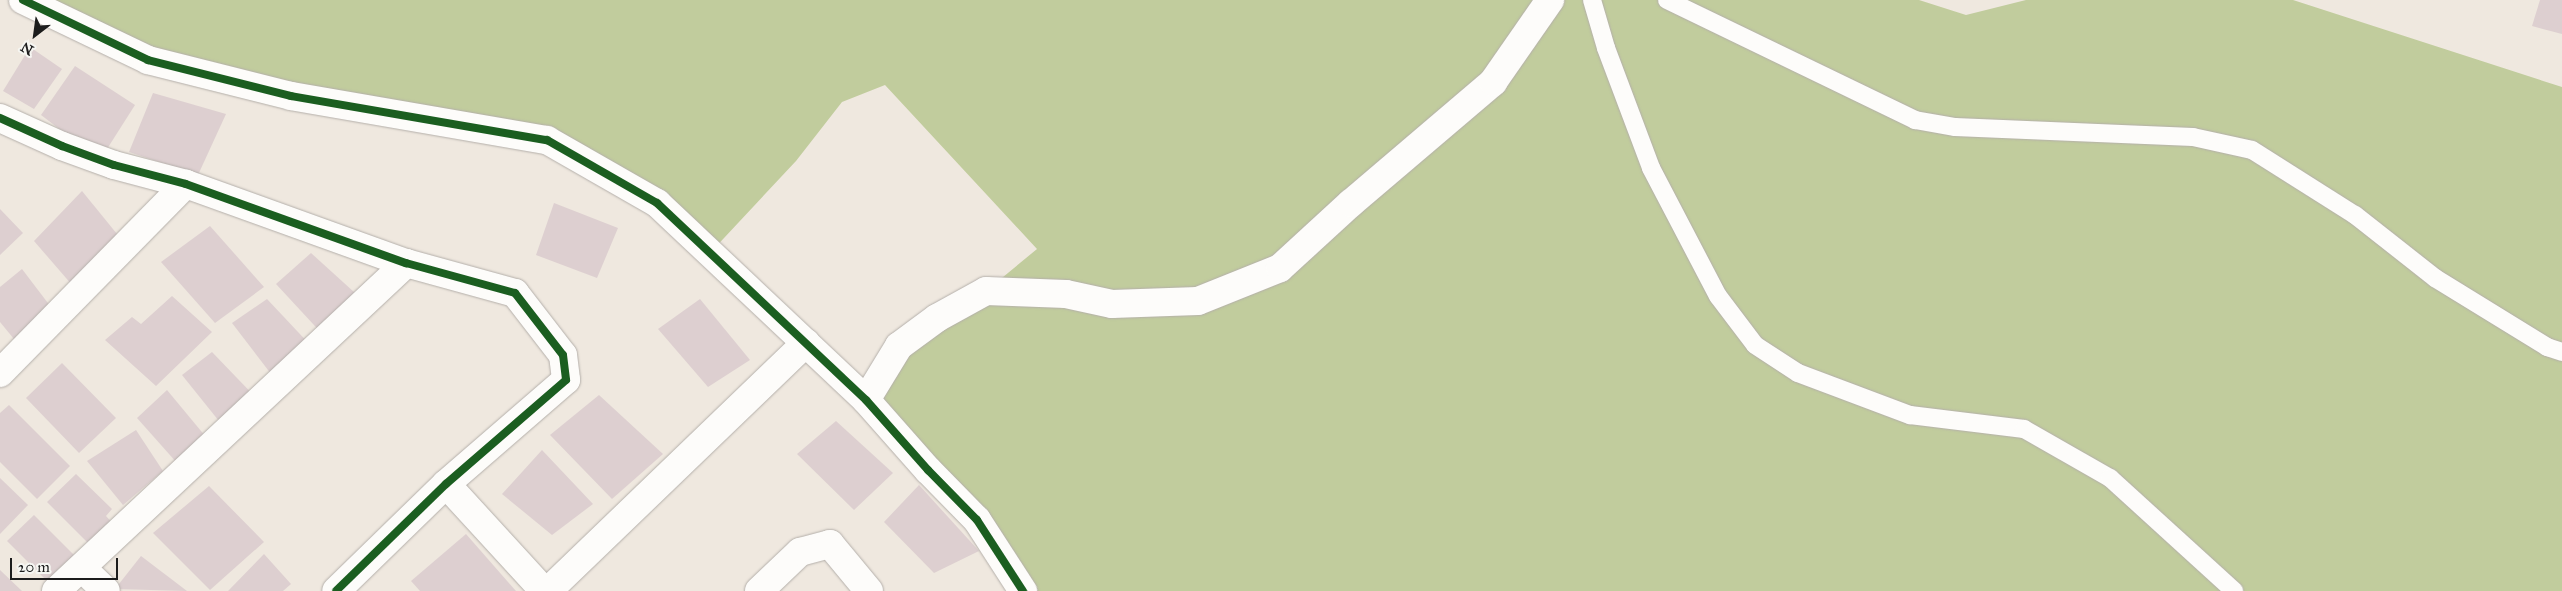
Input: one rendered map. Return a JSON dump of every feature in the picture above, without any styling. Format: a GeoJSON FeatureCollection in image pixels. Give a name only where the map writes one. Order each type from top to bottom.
{"type":"FeatureCollection","features":[{"type":"Feature","properties":{"kind":"street"},"geometry":{"type":"LineString","coordinates":[[23,0],[148,60],[291,96],[547,140],[657,203],[866,400],[928,470],[978,520],[1023,591]]}},
{"type":"Feature","properties":{"kind":"street"},"geometry":{"type":"LineString","coordinates":[[866,400],[899,346],[937,318],[986,291],[1066,294],[1112,304],[1198,301],[1280,268],[1351,203],[1493,82],[1550,0]]}},
{"type":"Feature","properties":{"kind":"street"},"geometry":{"type":"LineString","coordinates":[[0,118],[62,146],[114,165],[186,184],[406,263],[515,293],[563,355],[566,380],[446,484],[336,591]]}},
{"type":"Feature","properties":{"kind":"street"},"geometry":{"type":"LineString","coordinates":[[0,373],[186,184]]}},
{"type":"Feature","properties":{"kind":"street"},"geometry":{"type":"LineString","coordinates":[[56,591],[406,263]]}},
{"type":"Feature","properties":{"kind":"street"},"geometry":{"type":"LineString","coordinates":[[548,591],[806,343]]}},
{"type":"Feature","properties":{"kind":"street"},"geometry":{"type":"LineString","coordinates":[[446,484],[544,591]]}},
{"type":"Feature","properties":{"kind":"street"},"geometry":{"type":"LineString","coordinates":[[759,591],[800,552],[830,544],[869,591]]}},
{"type":"Feature","properties":{"kind":"street"},"geometry":{"type":"LineString","coordinates":[[82,568],[106,591]]}},
{"type":"Feature","properties":{"kind":"lane"},"geometry":{"type":"LineString","coordinates":[[1592,0],[1606,48],[1651,168],[1718,296],[1756,345],[1798,373],[1910,415],[2024,429],[2110,478],[2234,591]]}},
{"type":"Feature","properties":{"kind":"lane"},"geometry":{"type":"LineString","coordinates":[[1667,0],[1915,120],[1955,127],[2193,137],[2252,150],[2355,214],[2435,278],[2547,347],[2562,352]]}},
{"type":"Feature","properties":{"kind":"green space"},"geometry":{"type":"Polygon","coordinates":[[[24,0],[1919,0],[1966,15],[2026,0],[2293,0],[2562,87],[2562,591],[1023,591],[866,400],[899,346],[986,291],[1037,249],[885,85],[842,102],[796,161],[710,253],[551,142],[148,60],[24,0]]]}},
{"type":"Feature","properties":{"kind":"building"},"geometry":{"type":"Polygon","coordinates":[[[2540,0],[2562,0],[2562,34],[2532,26],[2540,0]]]}},
{"type":"Feature","properties":{"kind":"building"},"geometry":{"type":"Polygon","coordinates":[[[30,47],[62,69],[34,109],[3,91],[30,47]]]}},
{"type":"Feature","properties":{"kind":"building"},"geometry":{"type":"Polygon","coordinates":[[[75,66],[135,105],[100,160],[41,115],[75,66]]]}},
{"type":"Feature","properties":{"kind":"building"},"geometry":{"type":"Polygon","coordinates":[[[153,93],[226,114],[198,175],[129,152],[153,93]]]}},
{"type":"Feature","properties":{"kind":"building"},"geometry":{"type":"Polygon","coordinates":[[[82,191],[126,245],[79,293],[34,241],[82,191]]]}},
{"type":"Feature","properties":{"kind":"building"},"geometry":{"type":"Polygon","coordinates":[[[554,203],[618,228],[597,278],[536,255],[554,203]]]}},
{"type":"Feature","properties":{"kind":"building"},"geometry":{"type":"Polygon","coordinates":[[[0,209],[23,233],[0,255],[0,209]]]}},
{"type":"Feature","properties":{"kind":"building"},"geometry":{"type":"Polygon","coordinates":[[[210,226],[264,287],[215,323],[161,262],[210,226]]]}},
{"type":"Feature","properties":{"kind":"building"},"geometry":{"type":"Polygon","coordinates":[[[311,253],[365,302],[326,338],[276,284],[311,253]]]}},
{"type":"Feature","properties":{"kind":"building"},"geometry":{"type":"Polygon","coordinates":[[[22,269],[57,315],[23,350],[0,322],[0,287],[22,269]]]}},
{"type":"Feature","properties":{"kind":"building"},"geometry":{"type":"Polygon","coordinates":[[[172,296],[212,332],[156,386],[105,340],[132,317],[141,324],[172,296]]]}},
{"type":"Feature","properties":{"kind":"building"},"geometry":{"type":"Polygon","coordinates":[[[267,299],[314,349],[278,383],[232,323],[267,299]]]}},
{"type":"Feature","properties":{"kind":"building"},"geometry":{"type":"Polygon","coordinates":[[[700,299],[750,360],[708,387],[658,329],[700,299]]]}},
{"type":"Feature","properties":{"kind":"building"},"geometry":{"type":"Polygon","coordinates":[[[212,352],[259,401],[227,431],[182,375],[212,352]]]}},
{"type":"Feature","properties":{"kind":"building"},"geometry":{"type":"Polygon","coordinates":[[[62,363],[116,418],[79,453],[26,398],[62,363]]]}},
{"type":"Feature","properties":{"kind":"building"},"geometry":{"type":"Polygon","coordinates":[[[167,390],[206,437],[177,463],[137,418],[167,390]]]}},
{"type":"Feature","properties":{"kind":"building"},"geometry":{"type":"Polygon","coordinates":[[[599,395],[663,454],[612,499],[550,435],[599,395]]]}},
{"type":"Feature","properties":{"kind":"building"},"geometry":{"type":"Polygon","coordinates":[[[9,405],[70,466],[37,499],[0,462],[0,413],[9,405]]]}},
{"type":"Feature","properties":{"kind":"building"},"geometry":{"type":"Polygon","coordinates":[[[836,421],[893,473],[854,510],[797,454],[836,421]]]}},
{"type":"Feature","properties":{"kind":"building"},"geometry":{"type":"Polygon","coordinates":[[[136,430],[163,471],[123,505],[87,461],[136,430]]]}},
{"type":"Feature","properties":{"kind":"building"},"geometry":{"type":"Polygon","coordinates":[[[542,450],[593,504],[552,535],[502,494],[542,450]]]}},
{"type":"Feature","properties":{"kind":"building"},"geometry":{"type":"Polygon","coordinates":[[[76,474],[112,509],[106,516],[117,528],[95,550],[47,502],[76,474]]]}},
{"type":"Feature","properties":{"kind":"building"},"geometry":{"type":"Polygon","coordinates":[[[0,478],[28,505],[0,534],[0,478]]]}},
{"type":"Feature","properties":{"kind":"building"},"geometry":{"type":"Polygon","coordinates":[[[919,485],[979,551],[934,573],[884,522],[919,485]]]}},
{"type":"Feature","properties":{"kind":"building"},"geometry":{"type":"Polygon","coordinates":[[[209,486],[264,542],[210,590],[153,533],[209,486]]]}},
{"type":"Feature","properties":{"kind":"building"},"geometry":{"type":"Polygon","coordinates":[[[34,515],[79,560],[52,586],[7,541],[34,515]]]}},
{"type":"Feature","properties":{"kind":"building"},"geometry":{"type":"Polygon","coordinates":[[[466,534],[516,591],[420,591],[411,581],[466,534]]]}},
{"type":"Feature","properties":{"kind":"building"},"geometry":{"type":"Polygon","coordinates":[[[264,554],[291,584],[283,591],[228,591],[264,554]]]}},
{"type":"Feature","properties":{"kind":"building"},"geometry":{"type":"Polygon","coordinates":[[[141,556],[187,591],[115,589],[141,556]]]}},
{"type":"Feature","properties":{"kind":"building"},"geometry":{"type":"Polygon","coordinates":[[[0,570],[22,591],[0,591],[0,570]]]}},
{"type":"Feature","properties":{"kind":"cycle path"},"geometry":{"type":"LineString","coordinates":[[23,0],[148,60],[291,96],[547,140],[657,203],[866,400],[928,470],[977,520],[1023,591]]}},
{"type":"Feature","properties":{"kind":"cycle path"},"geometry":{"type":"LineString","coordinates":[[0,118],[62,146],[114,165],[186,184],[406,263],[515,293],[563,355],[566,380],[446,484],[336,591]]}}]}
